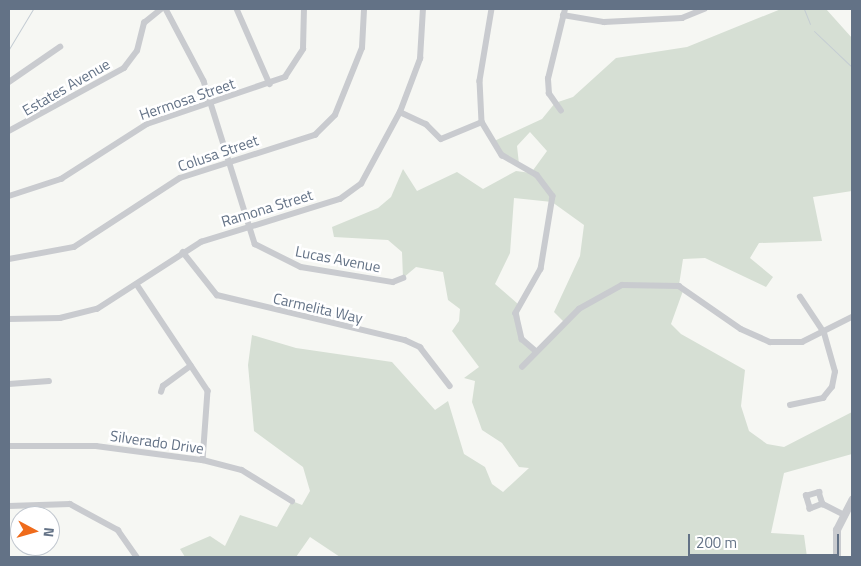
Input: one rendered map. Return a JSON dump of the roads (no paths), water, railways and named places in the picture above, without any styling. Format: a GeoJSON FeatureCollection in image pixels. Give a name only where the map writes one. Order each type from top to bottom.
{"type":"FeatureCollection","features":[{"type":"Feature","properties":{"kind":"street","name":"Estates Avenue"},"geometry":{"type":"LineString","coordinates":[[9,131],[124,68],[137,50],[144,23],[161,9]]}},
{"type":"Feature","properties":{"kind":"street","name":"Lucas Avenue"},"geometry":{"type":"LineString","coordinates":[[166,9],[187,44],[210,103],[255,244],[264,252],[301,267],[393,282],[403,278]]}},
{"type":"Feature","properties":{"kind":"street"},"geometry":{"type":"LineString","coordinates":[[237,9],[270,84]]}},
{"type":"Feature","properties":{"kind":"street","name":"Hermosa Street"},"geometry":{"type":"LineString","coordinates":[[9,196],[60,179],[147,124],[270,84],[285,77],[300,57],[304,9]]}},
{"type":"Feature","properties":{"kind":"street","name":"Colusa Street"},"geometry":{"type":"LineString","coordinates":[[9,258],[74,247],[180,178],[227,160],[314,135],[329,124],[362,48],[364,9]]}},
{"type":"Feature","properties":{"kind":"street","name":"Ramona Street"},"geometry":{"type":"LineString","coordinates":[[9,319],[60,318],[97,308],[138,286],[184,252],[249,226],[340,199],[361,184],[400,112],[420,59],[423,9]]}},
{"type":"Feature","properties":{"kind":"street"},"geometry":{"type":"LineString","coordinates":[[492,9],[480,81],[482,122],[502,155],[538,175],[552,196],[541,269],[516,313],[522,339],[536,351]]}},
{"type":"Feature","properties":{"kind":"street"},"geometry":{"type":"LineString","coordinates":[[561,111],[548,94],[548,79],[564,12],[604,22],[682,18],[704,9]]}},
{"type":"Feature","properties":{"kind":"street"},"geometry":{"type":"LineString","coordinates":[[9,82],[60,47]]}},
{"type":"Feature","properties":{"kind":"street"},"geometry":{"type":"LineString","coordinates":[[400,112],[426,124],[441,139],[482,122]]}},
{"type":"Feature","properties":{"kind":"street","name":"Carmelita Way"},"geometry":{"type":"LineString","coordinates":[[184,252],[217,295],[405,340],[420,348],[450,386]]}},
{"type":"Feature","properties":{"kind":"street"},"geometry":{"type":"LineString","coordinates":[[522,367],[536,351],[598,295],[622,285],[645,283],[678,286],[741,329],[770,342],[802,342],[824,333],[852,317]]}},
{"type":"Feature","properties":{"kind":"street"},"geometry":{"type":"LineString","coordinates":[[138,286],[191,366],[209,400],[203,460]]}},
{"type":"Feature","properties":{"kind":"street"},"geometry":{"type":"LineString","coordinates":[[790,405],[818,401],[832,387],[834,362],[824,333],[800,297]]}},
{"type":"Feature","properties":{"kind":"street"},"geometry":{"type":"LineString","coordinates":[[161,392],[163,386],[191,366]]}},
{"type":"Feature","properties":{"kind":"street"},"geometry":{"type":"LineString","coordinates":[[9,384],[48,381]]}},
{"type":"Feature","properties":{"kind":"street","name":"Silverado Drive"},"geometry":{"type":"LineString","coordinates":[[9,446],[96,446],[203,460],[242,470],[292,501]]}},
{"type":"Feature","properties":{"kind":"street"},"geometry":{"type":"LineString","coordinates":[[837,557],[837,530],[843,514],[852,500]]}},
{"type":"Feature","properties":{"kind":"street"},"geometry":{"type":"LineString","coordinates":[[9,506],[70,504],[118,530],[137,557]]}},
{"type":"Feature","properties":{"kind":"street"},"geometry":{"type":"LineString","coordinates":[[824,504],[843,514]]}},
{"type":"Feature","properties":{"kind":"waterway"},"geometry":{"type":"LineString","coordinates":[[9,49],[33,9]]}},
{"type":"Feature","properties":{"kind":"waterway"},"geometry":{"type":"LineString","coordinates":[[804,9],[810,24]]}},
{"type":"Feature","properties":{"kind":"waterway"},"geometry":{"type":"LineString","coordinates":[[814,31],[852,67]]}}]}
